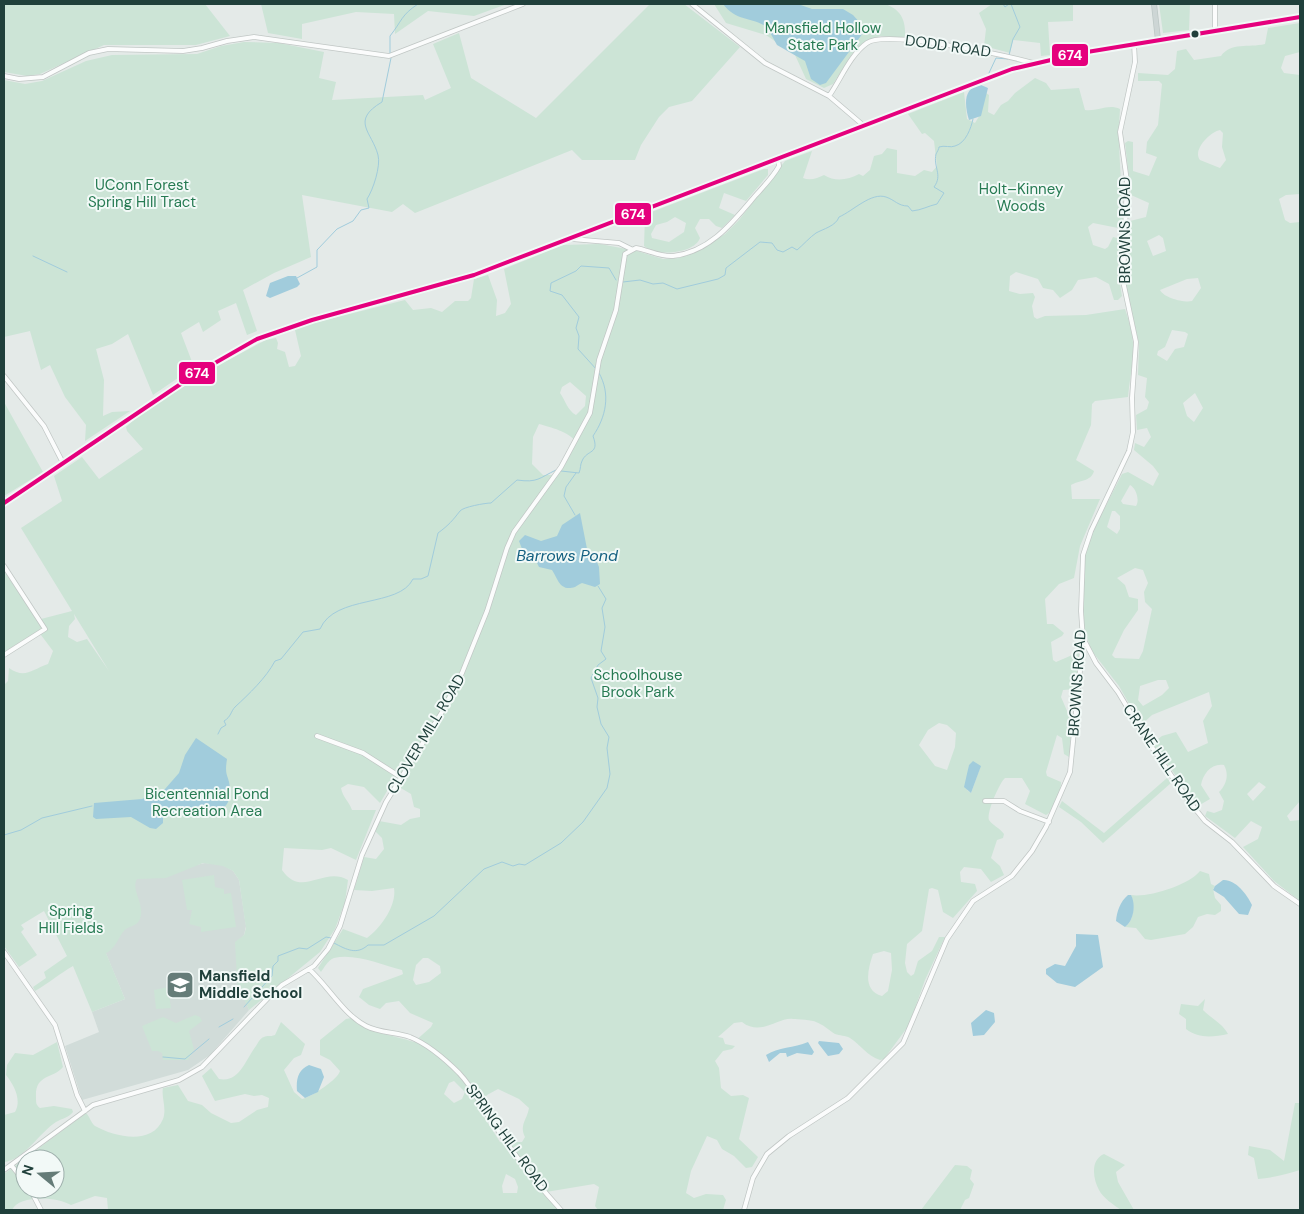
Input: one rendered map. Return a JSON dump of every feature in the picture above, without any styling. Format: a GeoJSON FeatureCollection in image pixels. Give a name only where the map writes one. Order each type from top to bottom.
{"type":"FeatureCollection","features":[{"type":"Feature","properties":{"kind":"main road"},"geometry":{"type":"LineString","coordinates":[[1154,4],[1158,40]]}},
{"type":"Feature","properties":{"kind":"main road"},"geometry":{"type":"LineString","coordinates":[[4,503],[203,369],[257,339],[312,320],[474,275],[572,240],[987,78],[1033,63],[1215,30],[1300,17]]}},
{"type":"Feature","properties":{"kind":"street"},"geometry":{"type":"LineString","coordinates":[[4,76],[20,79],[43,77],[89,53],[108,49],[183,51],[202,48],[227,40],[254,37],[389,56],[523,4]]}},
{"type":"Feature","properties":{"kind":"street"},"geometry":{"type":"LineString","coordinates":[[692,4],[764,63],[829,96],[864,125]]}},
{"type":"Feature","properties":{"kind":"street"},"geometry":{"type":"LineString","coordinates":[[1215,4],[1215,30]]}},
{"type":"Feature","properties":{"kind":"street","name":"DODD ROAD"},"geometry":{"type":"LineString","coordinates":[[829,96],[857,52],[868,42],[875,39],[910,40],[1010,56],[1033,63]]}},
{"type":"Feature","properties":{"kind":"street","name":"BROWNS ROAD"},"geometry":{"type":"LineString","coordinates":[[744,1210],[753,1178],[767,1154],[789,1136],[848,1098],[903,1043],[940,953],[962,916],[974,901],[1016,872],[1037,844],[1049,822],[1072,765],[1083,640],[1081,611],[1083,555],[1091,531],[1129,451],[1133,432],[1132,398],[1136,342],[1123,281],[1127,181],[1120,132],[1135,62],[1134,44]]}},
{"type":"Feature","properties":{"kind":"street"},"geometry":{"type":"LineString","coordinates":[[572,240],[619,244],[631,249],[638,248],[671,256],[687,253],[708,243],[737,218],[779,166],[778,159]]}},
{"type":"Feature","properties":{"kind":"street","name":"CLOVER MILL ROAD"},"geometry":{"type":"LineString","coordinates":[[309,969],[324,955],[334,939],[362,854],[386,802],[400,776],[442,712],[462,673],[487,610],[506,548],[514,532],[561,466],[590,413],[597,369],[616,310],[623,257],[631,249]]}},
{"type":"Feature","properties":{"kind":"street"},"geometry":{"type":"LineString","coordinates":[[4,376],[44,426],[63,463]]}},
{"type":"Feature","properties":{"kind":"street"},"geometry":{"type":"LineString","coordinates":[[4,566],[45,629],[4,656]]}},
{"type":"Feature","properties":{"kind":"street","name":"CRANE HILL ROAD"},"geometry":{"type":"LineString","coordinates":[[1083,640],[1147,740],[1188,800],[1205,821],[1232,842],[1274,886],[1300,904]]}},
{"type":"Feature","properties":{"kind":"street"},"geometry":{"type":"LineString","coordinates":[[316,736],[364,753],[400,776]]}},
{"type":"Feature","properties":{"kind":"street"},"geometry":{"type":"LineString","coordinates":[[985,801],[1004,801],[1020,812],[1049,822]]}},
{"type":"Feature","properties":{"kind":"street"},"geometry":{"type":"LineString","coordinates":[[4,952],[55,1025],[77,1095],[85,1110]]}},
{"type":"Feature","properties":{"kind":"street"},"geometry":{"type":"LineString","coordinates":[[4,1170],[93,1105],[179,1080],[193,1073],[212,1058],[282,985],[309,969]]}},
{"type":"Feature","properties":{"kind":"street","name":"SPRING HILL ROAD"},"geometry":{"type":"LineString","coordinates":[[309,969],[359,1021],[375,1030],[411,1038],[442,1058],[458,1073],[476,1092],[485,1112],[511,1149],[561,1210]]}},
{"type":"Feature","properties":{"kind":"street"},"geometry":{"type":"LineString","coordinates":[[11,1165],[15,1170]]}},
{"type":"Feature","properties":{"kind":"shaded area","name":"Mansfield Middle School"},"geometry":{"type":"Polygon","coordinates":[[[205,863],[223,865],[233,871],[239,880],[246,926],[244,935],[238,943],[243,996],[249,1010],[210,1055],[188,1070],[82,1100],[65,1046],[99,1032],[92,1012],[125,999],[100,939],[135,879],[205,863]]]}},
{"type":"Feature","properties":{"kind":"green space"},"geometry":{"type":"Polygon","coordinates":[[[4,4],[205,4],[230,36],[196,45],[104,45],[40,74],[27,76],[4,72],[4,4]]]}},
{"type":"Feature","properties":{"kind":"green space"},"geometry":{"type":"Polygon","coordinates":[[[261,4],[507,4],[474,16],[428,11],[395,34],[394,14],[356,12],[302,24],[302,39],[268,33],[261,4]]]}},
{"type":"Feature","properties":{"kind":"green space","name":"UConn Forest Spring Hill Tract"},"geometry":{"type":"Polygon","coordinates":[[[650,4],[684,4],[740,47],[692,101],[669,107],[659,117],[641,145],[635,160],[582,160],[572,150],[415,213],[403,204],[392,212],[302,195],[311,257],[274,273],[243,290],[257,331],[247,335],[236,303],[218,311],[221,320],[203,332],[199,322],[181,333],[194,367],[153,395],[128,334],[112,344],[96,349],[104,380],[103,416],[112,412],[130,411],[85,441],[86,425],[65,397],[50,365],[41,370],[30,331],[4,337],[4,80],[25,84],[42,81],[86,61],[112,55],[197,54],[221,46],[244,42],[279,43],[324,52],[319,78],[336,82],[332,100],[423,95],[425,100],[451,88],[433,44],[459,33],[471,78],[536,118],[650,4]]]}},
{"type":"Feature","properties":{"kind":"green space","name":"Mansfield Hollow State Park"},"geometry":{"type":"Polygon","coordinates":[[[714,4],[885,4],[895,9],[902,17],[905,26],[905,38],[880,36],[863,43],[852,54],[833,84],[824,88],[806,79],[795,55],[766,35],[726,23],[714,4]]]}},
{"type":"Feature","properties":{"kind":"green space"},"geometry":{"type":"Polygon","coordinates":[[[992,4],[1073,4],[1073,21],[1048,22],[1050,55],[1041,56],[1040,43],[1013,40],[1010,53],[984,46],[986,29],[979,13],[992,4]]]}},
{"type":"Feature","properties":{"kind":"green space"},"geometry":{"type":"Polygon","coordinates":[[[1159,4],[1190,4],[1189,30],[1163,33],[1159,4]]]}},
{"type":"Feature","properties":{"kind":"green space"},"geometry":{"type":"Polygon","coordinates":[[[1300,23],[1300,52],[1285,56],[1281,68],[1284,73],[1300,75],[1300,194],[1286,195],[1279,199],[1285,220],[1290,223],[1300,222],[1300,801],[1287,816],[1290,821],[1300,820],[1300,901],[1274,881],[1243,847],[1258,839],[1262,827],[1251,821],[1235,838],[1205,816],[1207,811],[1214,813],[1222,810],[1224,801],[1219,792],[1224,786],[1226,779],[1224,765],[1215,766],[1206,773],[1201,785],[1210,799],[1198,806],[1154,746],[1154,742],[1162,736],[1176,732],[1188,752],[1208,743],[1203,721],[1212,706],[1209,692],[1152,715],[1141,725],[1119,686],[1091,650],[1084,628],[1083,611],[1084,559],[1091,535],[1122,474],[1128,472],[1153,486],[1159,474],[1153,466],[1134,450],[1135,443],[1144,447],[1151,437],[1147,428],[1137,430],[1136,415],[1147,409],[1149,402],[1145,397],[1147,378],[1138,375],[1139,344],[1124,278],[1130,221],[1146,217],[1149,203],[1131,195],[1125,143],[1128,141],[1133,142],[1133,171],[1149,176],[1157,157],[1146,153],[1147,142],[1158,125],[1162,84],[1159,81],[1138,81],[1138,73],[1168,75],[1175,69],[1177,51],[1186,49],[1194,60],[1221,56],[1235,47],[1265,44],[1268,28],[1300,23]],[[1220,130],[1203,142],[1198,151],[1198,156],[1200,160],[1220,168],[1226,160],[1222,147],[1223,133],[1220,130]],[[1159,235],[1147,241],[1153,256],[1166,251],[1163,238],[1159,235]],[[1198,278],[1187,279],[1160,290],[1170,298],[1179,301],[1192,301],[1201,288],[1198,278]],[[1172,330],[1165,347],[1158,351],[1157,355],[1167,361],[1175,349],[1184,347],[1188,334],[1172,330]],[[1195,393],[1183,403],[1187,416],[1194,422],[1203,408],[1195,393]],[[1130,485],[1121,501],[1123,504],[1136,506],[1138,501],[1137,494],[1130,485]],[[1112,511],[1107,527],[1117,534],[1120,529],[1120,516],[1115,511],[1112,511]],[[1135,568],[1117,578],[1125,585],[1129,597],[1138,599],[1138,610],[1124,630],[1112,655],[1115,658],[1139,659],[1143,651],[1152,609],[1145,602],[1144,592],[1148,583],[1143,570],[1135,568]],[[1158,680],[1140,686],[1138,700],[1143,706],[1162,695],[1169,688],[1166,680],[1158,680]],[[1259,782],[1247,794],[1253,801],[1266,787],[1259,782]]]}},
{"type":"Feature","properties":{"kind":"green space"},"geometry":{"type":"Polygon","coordinates":[[[1035,78],[1046,83],[1051,90],[1079,88],[1085,110],[1107,107],[1120,109],[1119,151],[1123,222],[1118,228],[1093,223],[1088,227],[1093,245],[1105,249],[1113,237],[1121,239],[1118,273],[1122,296],[1118,300],[1114,300],[1109,284],[1096,277],[1078,280],[1072,290],[1060,298],[1053,290],[1043,288],[1038,279],[1016,272],[1010,276],[1009,291],[1020,294],[1033,293],[1035,297],[1032,306],[1034,317],[1037,319],[1045,316],[1086,315],[1125,309],[1133,344],[1128,397],[1095,401],[1092,404],[1091,425],[1076,460],[1094,471],[1088,479],[1071,485],[1072,499],[1100,499],[1080,546],[1074,578],[1059,584],[1045,599],[1047,624],[1053,624],[1064,633],[1051,642],[1053,660],[1056,662],[1076,651],[1079,653],[1076,689],[1063,690],[1061,697],[1071,720],[1070,755],[1069,757],[1064,754],[1062,738],[1057,735],[1046,772],[1047,776],[1061,782],[1060,791],[1052,810],[1046,815],[1025,804],[1030,791],[1022,778],[1005,778],[994,798],[989,816],[990,822],[1004,834],[1003,838],[997,840],[991,858],[1000,866],[1004,875],[991,882],[981,869],[964,867],[960,872],[961,882],[975,884],[977,891],[953,918],[943,912],[938,890],[929,889],[922,931],[907,944],[905,963],[907,972],[911,976],[914,974],[918,961],[932,951],[939,937],[945,937],[925,980],[909,1025],[884,1059],[880,1060],[871,1055],[850,1038],[835,1034],[821,1024],[808,1020],[787,1019],[756,1028],[742,1022],[734,1023],[718,1037],[723,1038],[725,1044],[735,1046],[732,1049],[723,1051],[715,1061],[719,1068],[721,1088],[731,1096],[743,1095],[749,1098],[739,1139],[758,1157],[752,1167],[746,1168],[734,1156],[722,1149],[717,1140],[707,1136],[691,1171],[686,1193],[694,1198],[706,1194],[723,1195],[726,1200],[723,1210],[598,1210],[595,1206],[599,1187],[594,1184],[546,1192],[545,1196],[559,1210],[108,1210],[107,1198],[95,1196],[71,1205],[48,1199],[65,1199],[65,1149],[38,1149],[86,1113],[95,1126],[122,1136],[132,1137],[151,1133],[158,1128],[164,1115],[163,1088],[178,1085],[188,1101],[202,1105],[211,1113],[231,1123],[239,1122],[257,1110],[268,1107],[269,1098],[262,1095],[245,1094],[215,1101],[202,1076],[211,1068],[219,1079],[232,1078],[241,1069],[260,1039],[265,1036],[275,1035],[281,1022],[305,1044],[301,1055],[294,1058],[284,1070],[294,1092],[302,1099],[324,1087],[340,1071],[330,1060],[320,1055],[320,1040],[346,1019],[351,1018],[365,1027],[414,1042],[433,1023],[410,1013],[399,1001],[386,1003],[380,1009],[369,1005],[359,997],[363,989],[401,975],[403,974],[402,970],[351,957],[332,959],[321,972],[318,968],[343,929],[367,938],[387,916],[393,902],[394,888],[372,891],[354,890],[364,857],[376,859],[384,849],[382,838],[375,831],[379,821],[401,825],[410,819],[420,817],[420,809],[414,807],[411,794],[399,787],[390,786],[380,803],[364,787],[348,784],[341,788],[352,810],[376,810],[356,860],[331,848],[322,850],[284,848],[282,870],[290,878],[297,882],[330,877],[348,880],[345,902],[335,929],[320,952],[249,1010],[243,997],[238,998],[235,942],[244,935],[246,928],[239,880],[233,871],[223,866],[203,863],[166,878],[137,879],[135,888],[141,909],[139,921],[125,930],[114,947],[106,953],[125,999],[92,1012],[73,966],[35,991],[33,987],[46,978],[44,972],[67,956],[44,911],[21,925],[24,929],[21,932],[37,955],[19,967],[4,946],[4,685],[8,681],[9,668],[19,673],[32,671],[48,664],[53,651],[38,631],[4,652],[4,571],[37,620],[72,611],[21,528],[62,501],[54,476],[82,457],[99,479],[143,449],[127,431],[126,427],[135,419],[196,377],[266,340],[276,338],[278,343],[277,349],[285,352],[289,367],[295,366],[301,356],[295,330],[298,327],[405,300],[413,310],[431,308],[442,312],[455,301],[468,301],[471,298],[474,279],[488,275],[497,300],[496,316],[505,313],[511,304],[504,269],[563,245],[600,244],[637,251],[663,259],[678,258],[698,251],[725,234],[739,220],[785,161],[812,151],[803,178],[811,179],[824,175],[833,179],[850,178],[859,174],[863,176],[870,170],[874,156],[882,154],[887,148],[897,150],[897,173],[915,176],[924,170],[932,172],[937,166],[934,141],[925,133],[922,134],[908,114],[964,92],[967,119],[975,123],[981,113],[986,93],[989,95],[988,112],[994,115],[1001,105],[1008,101],[1015,93],[1035,78]],[[570,382],[562,387],[560,393],[569,408],[576,415],[585,406],[586,396],[570,382]],[[539,424],[533,437],[532,464],[543,475],[557,475],[576,442],[565,433],[539,424]],[[74,614],[75,619],[69,626],[68,637],[77,642],[87,639],[109,671],[74,614]],[[939,723],[928,730],[919,745],[935,766],[947,770],[955,747],[956,733],[947,725],[939,723]],[[969,765],[967,790],[971,793],[980,768],[969,765]],[[884,951],[873,954],[868,972],[869,984],[871,989],[882,996],[888,991],[892,970],[891,953],[884,951]],[[423,958],[416,965],[413,980],[416,985],[429,982],[441,973],[440,966],[428,958],[423,958]],[[454,1081],[449,1083],[444,1094],[454,1103],[462,1099],[465,1092],[454,1081]],[[498,1089],[487,1095],[480,1105],[484,1117],[500,1142],[522,1142],[525,1137],[523,1126],[529,1108],[519,1099],[498,1089]],[[506,1174],[502,1186],[503,1193],[517,1193],[518,1187],[515,1179],[506,1174]]]}},
{"type":"Feature","properties":{"kind":"green space"},"geometry":{"type":"Polygon","coordinates":[[[768,169],[768,175],[746,201],[724,193],[719,208],[735,215],[722,228],[716,226],[709,219],[700,219],[695,228],[700,238],[690,248],[665,253],[657,252],[644,246],[645,216],[768,169]],[[675,217],[667,222],[656,225],[651,234],[652,238],[669,242],[684,232],[686,223],[675,217]]]}},
{"type":"Feature","properties":{"kind":"green space"},"geometry":{"type":"Polygon","coordinates":[[[4,402],[43,472],[4,496],[4,402]]]}},
{"type":"Feature","properties":{"kind":"green space"},"geometry":{"type":"Polygon","coordinates":[[[1167,778],[1171,783],[1103,843],[1081,822],[1059,807],[1062,801],[1104,833],[1167,778]]]}},
{"type":"Feature","properties":{"kind":"green space"},"geometry":{"type":"Polygon","coordinates":[[[1200,871],[1209,874],[1211,884],[1215,886],[1213,889],[1215,898],[1221,905],[1221,911],[1215,915],[1207,914],[1198,917],[1193,927],[1185,934],[1151,940],[1145,939],[1136,928],[1125,927],[1130,921],[1133,912],[1131,895],[1147,894],[1178,886],[1200,871]]]}},
{"type":"Feature","properties":{"kind":"green space"},"geometry":{"type":"Polygon","coordinates":[[[214,875],[215,887],[224,889],[224,894],[231,893],[236,927],[201,932],[201,927],[189,924],[192,910],[187,910],[182,880],[214,875]]]}},
{"type":"Feature","properties":{"kind":"green space"},"geometry":{"type":"Polygon","coordinates":[[[168,987],[171,1008],[156,1009],[154,990],[168,987]]]}},
{"type":"Feature","properties":{"kind":"green space"},"geometry":{"type":"Polygon","coordinates":[[[1205,999],[1203,1010],[1220,1024],[1228,1034],[1201,1036],[1186,1029],[1186,1019],[1179,1014],[1181,1004],[1198,1006],[1205,999]]]}},
{"type":"Feature","properties":{"kind":"green space"},"geometry":{"type":"Polygon","coordinates":[[[195,1015],[200,1017],[202,1021],[189,1031],[194,1049],[188,1060],[163,1060],[162,1053],[152,1051],[142,1026],[163,1017],[176,1023],[195,1015]]]}},
{"type":"Feature","properties":{"kind":"green space"},"geometry":{"type":"Polygon","coordinates":[[[57,1042],[63,1067],[38,1084],[36,1104],[40,1108],[54,1106],[72,1109],[73,1112],[50,1126],[27,1149],[15,1149],[15,1158],[4,1162],[4,1115],[15,1112],[18,1103],[12,1083],[6,1075],[7,1065],[15,1053],[33,1055],[57,1042]]]}},
{"type":"Feature","properties":{"kind":"green space"},"geometry":{"type":"Polygon","coordinates":[[[1295,1103],[1300,1103],[1300,1170],[1258,1179],[1254,1158],[1248,1155],[1249,1146],[1270,1150],[1284,1161],[1295,1103]]]}},
{"type":"Feature","properties":{"kind":"green space"},"geometry":{"type":"Polygon","coordinates":[[[1104,1154],[1125,1165],[1116,1172],[1118,1182],[1134,1210],[1121,1210],[1106,1199],[1099,1190],[1095,1181],[1094,1170],[1096,1161],[1104,1154]]]}},
{"type":"Feature","properties":{"kind":"green space"},"geometry":{"type":"Polygon","coordinates":[[[955,1165],[967,1166],[972,1170],[970,1179],[974,1184],[969,1198],[965,1200],[960,1210],[921,1210],[955,1165]]]}},
{"type":"Feature","properties":{"kind":"green space"},"geometry":{"type":"Polygon","coordinates":[[[15,1166],[15,1199],[30,1199],[22,1201],[12,1210],[4,1210],[4,1174],[15,1166]]]}},
{"type":"Feature","properties":{"kind":"water","name":"Mansfield Hollow State Park"},"geometry":{"type":"Polygon","coordinates":[[[723,4],[798,4],[812,9],[843,9],[853,15],[862,25],[863,33],[826,83],[820,85],[811,79],[805,61],[777,45],[767,27],[733,14],[723,4]]]}},
{"type":"Feature","properties":{"kind":"water"},"geometry":{"type":"Polygon","coordinates":[[[981,85],[988,88],[981,116],[969,120],[966,98],[971,89],[981,85]]]}},
{"type":"Feature","properties":{"kind":"water"},"geometry":{"type":"Polygon","coordinates":[[[288,276],[296,276],[300,284],[270,298],[266,296],[270,283],[288,276]]]}},
{"type":"Feature","properties":{"kind":"water","name":"Barrows Pond"},"geometry":{"type":"Polygon","coordinates":[[[580,513],[588,554],[595,557],[599,567],[600,584],[595,587],[582,583],[575,587],[566,588],[560,584],[552,570],[539,567],[535,559],[524,554],[519,541],[525,535],[541,541],[557,536],[562,525],[580,513]]]}},
{"type":"Feature","properties":{"kind":"water"},"geometry":{"type":"Polygon","coordinates":[[[196,738],[227,759],[226,773],[230,789],[229,799],[219,811],[211,813],[178,813],[163,817],[163,823],[156,829],[150,828],[131,817],[96,819],[93,817],[94,803],[142,799],[165,789],[179,773],[185,755],[196,738]]]}},
{"type":"Feature","properties":{"kind":"water"},"geometry":{"type":"Polygon","coordinates":[[[973,761],[981,766],[971,793],[964,787],[969,765],[973,761]]]}},
{"type":"Feature","properties":{"kind":"water"},"geometry":{"type":"Polygon","coordinates":[[[1223,880],[1232,882],[1247,896],[1252,905],[1248,915],[1239,914],[1224,897],[1213,890],[1223,880]]]}},
{"type":"Feature","properties":{"kind":"water"},"geometry":{"type":"Polygon","coordinates":[[[1128,895],[1131,895],[1133,899],[1133,912],[1130,921],[1125,927],[1116,921],[1119,907],[1128,895]]]}},
{"type":"Feature","properties":{"kind":"water"},"geometry":{"type":"Polygon","coordinates":[[[1076,934],[1098,935],[1103,967],[1075,987],[1057,983],[1046,974],[1046,969],[1055,964],[1065,966],[1076,946],[1076,934]]]}},
{"type":"Feature","properties":{"kind":"water"},"geometry":{"type":"Polygon","coordinates":[[[986,1010],[994,1013],[995,1022],[984,1035],[973,1036],[971,1023],[986,1010]]]}},
{"type":"Feature","properties":{"kind":"water"},"geometry":{"type":"Polygon","coordinates":[[[819,1041],[839,1043],[843,1049],[839,1054],[828,1056],[818,1043],[819,1041]]]}},
{"type":"Feature","properties":{"kind":"water"},"geometry":{"type":"Polygon","coordinates":[[[808,1042],[814,1052],[812,1055],[797,1053],[787,1057],[786,1053],[780,1053],[769,1062],[766,1055],[776,1050],[808,1042]]]}},
{"type":"Feature","properties":{"kind":"water"},"geometry":{"type":"Polygon","coordinates":[[[309,1065],[321,1069],[324,1077],[318,1092],[305,1098],[297,1091],[297,1083],[300,1072],[309,1065]]]}},
{"type":"Feature","properties":{"kind":"waterway"},"geometry":{"type":"LineString","coordinates":[[390,53],[390,36],[405,15],[418,4]]}},
{"type":"Feature","properties":{"kind":"waterway"},"geometry":{"type":"LineString","coordinates":[[1003,4],[1005,7],[1009,4]]}},
{"type":"Feature","properties":{"kind":"waterway"},"geometry":{"type":"LineString","coordinates":[[989,73],[996,58],[1008,59],[1013,39],[1020,27],[1011,4]]}},
{"type":"Feature","properties":{"kind":"waterway"},"geometry":{"type":"LineString","coordinates":[[297,278],[317,267],[317,250],[337,229],[353,221],[361,210],[369,208],[367,199],[376,178],[379,160],[365,121],[372,109],[382,102],[391,58]]}},
{"type":"Feature","properties":{"kind":"waterway"},"geometry":{"type":"LineString","coordinates":[[623,282],[640,280],[653,284],[663,283],[677,289],[718,279],[725,275],[726,268],[760,242],[772,243],[777,250],[783,252],[792,247],[797,250],[816,233],[835,223],[839,217],[874,197],[886,197],[908,206],[912,211],[937,204],[944,193],[934,187],[938,179],[936,154],[939,147],[953,147],[962,142],[969,131],[973,119]]}},
{"type":"Feature","properties":{"kind":"waterway"},"geometry":{"type":"LineString","coordinates":[[33,256],[67,272]]}},
{"type":"Feature","properties":{"kind":"waterway"},"geometry":{"type":"LineString","coordinates":[[597,370],[578,349],[579,336],[576,328],[579,317],[562,295],[550,291],[551,283],[576,271],[581,266],[609,268],[616,280]]}},
{"type":"Feature","properties":{"kind":"waterway"},"geometry":{"type":"LineString","coordinates":[[561,471],[579,473],[584,457],[594,449],[595,442],[593,436],[604,413],[606,397],[603,381],[599,373]]}},
{"type":"Feature","properties":{"kind":"waterway"},"geometry":{"type":"LineString","coordinates":[[218,734],[221,728],[226,725],[224,721],[262,680],[275,661],[281,659],[303,632],[320,629],[328,618],[339,610],[395,594],[406,588],[413,579],[421,579],[428,576],[438,533],[460,511],[479,504],[491,503],[517,480],[534,480],[556,470]]}},
{"type":"Feature","properties":{"kind":"waterway"},"geometry":{"type":"LineString","coordinates":[[575,515],[564,496],[566,487],[576,473]]}},
{"type":"Feature","properties":{"kind":"waterway"},"geometry":{"type":"LineString","coordinates":[[334,943],[356,951],[368,945],[384,945],[434,916],[484,869],[502,862],[513,866],[525,865],[561,843],[583,822],[607,788],[610,774],[607,748],[609,737],[601,724],[597,707],[598,698],[591,678],[598,665],[606,659],[601,651],[605,627],[602,608],[606,599],[598,586]]}},
{"type":"Feature","properties":{"kind":"waterway"},"geometry":{"type":"LineString","coordinates":[[4,835],[21,830],[42,818],[92,806]]}},
{"type":"Feature","properties":{"kind":"waterway"},"geometry":{"type":"LineString","coordinates":[[244,1007],[272,976],[273,966],[278,961],[278,956],[299,948],[307,949],[326,937],[331,938]]}},
{"type":"Feature","properties":{"kind":"waterway"},"geometry":{"type":"LineString","coordinates":[[219,1027],[233,1019]]}},
{"type":"Feature","properties":{"kind":"waterway"},"geometry":{"type":"LineString","coordinates":[[163,1057],[185,1059],[209,1039]]}},
{"type":"Feature","properties":{"kind":"transit line","name":"674"},"geometry":{"type":"LineString","coordinates":[[4,503],[194,375],[257,339],[312,320],[474,275],[1012,69],[1081,53],[1300,17]]}},
{"type":"Feature","properties":{"kind":"place","name":"Mansfield Middle School"},"geometry":{"type":"Point","coordinates":[180,985]}},
{"type":"Feature","properties":{"kind":"park label","name":"Holt–Kinney Woods"},"geometry":{"type":"Point","coordinates":[1021,198]}},
{"type":"Feature","properties":{"kind":"park label","name":"Schoolhouse Brook Park"},"geometry":{"type":"Point","coordinates":[638,684]}},
{"type":"Feature","properties":{"kind":"park label","name":"Bicentennial Pond Recreation Area"},"geometry":{"type":"Point","coordinates":[207,802]}},
{"type":"Feature","properties":{"kind":"park label","name":"Spring Hill Fields"},"geometry":{"type":"Point","coordinates":[71,920]}}]}
